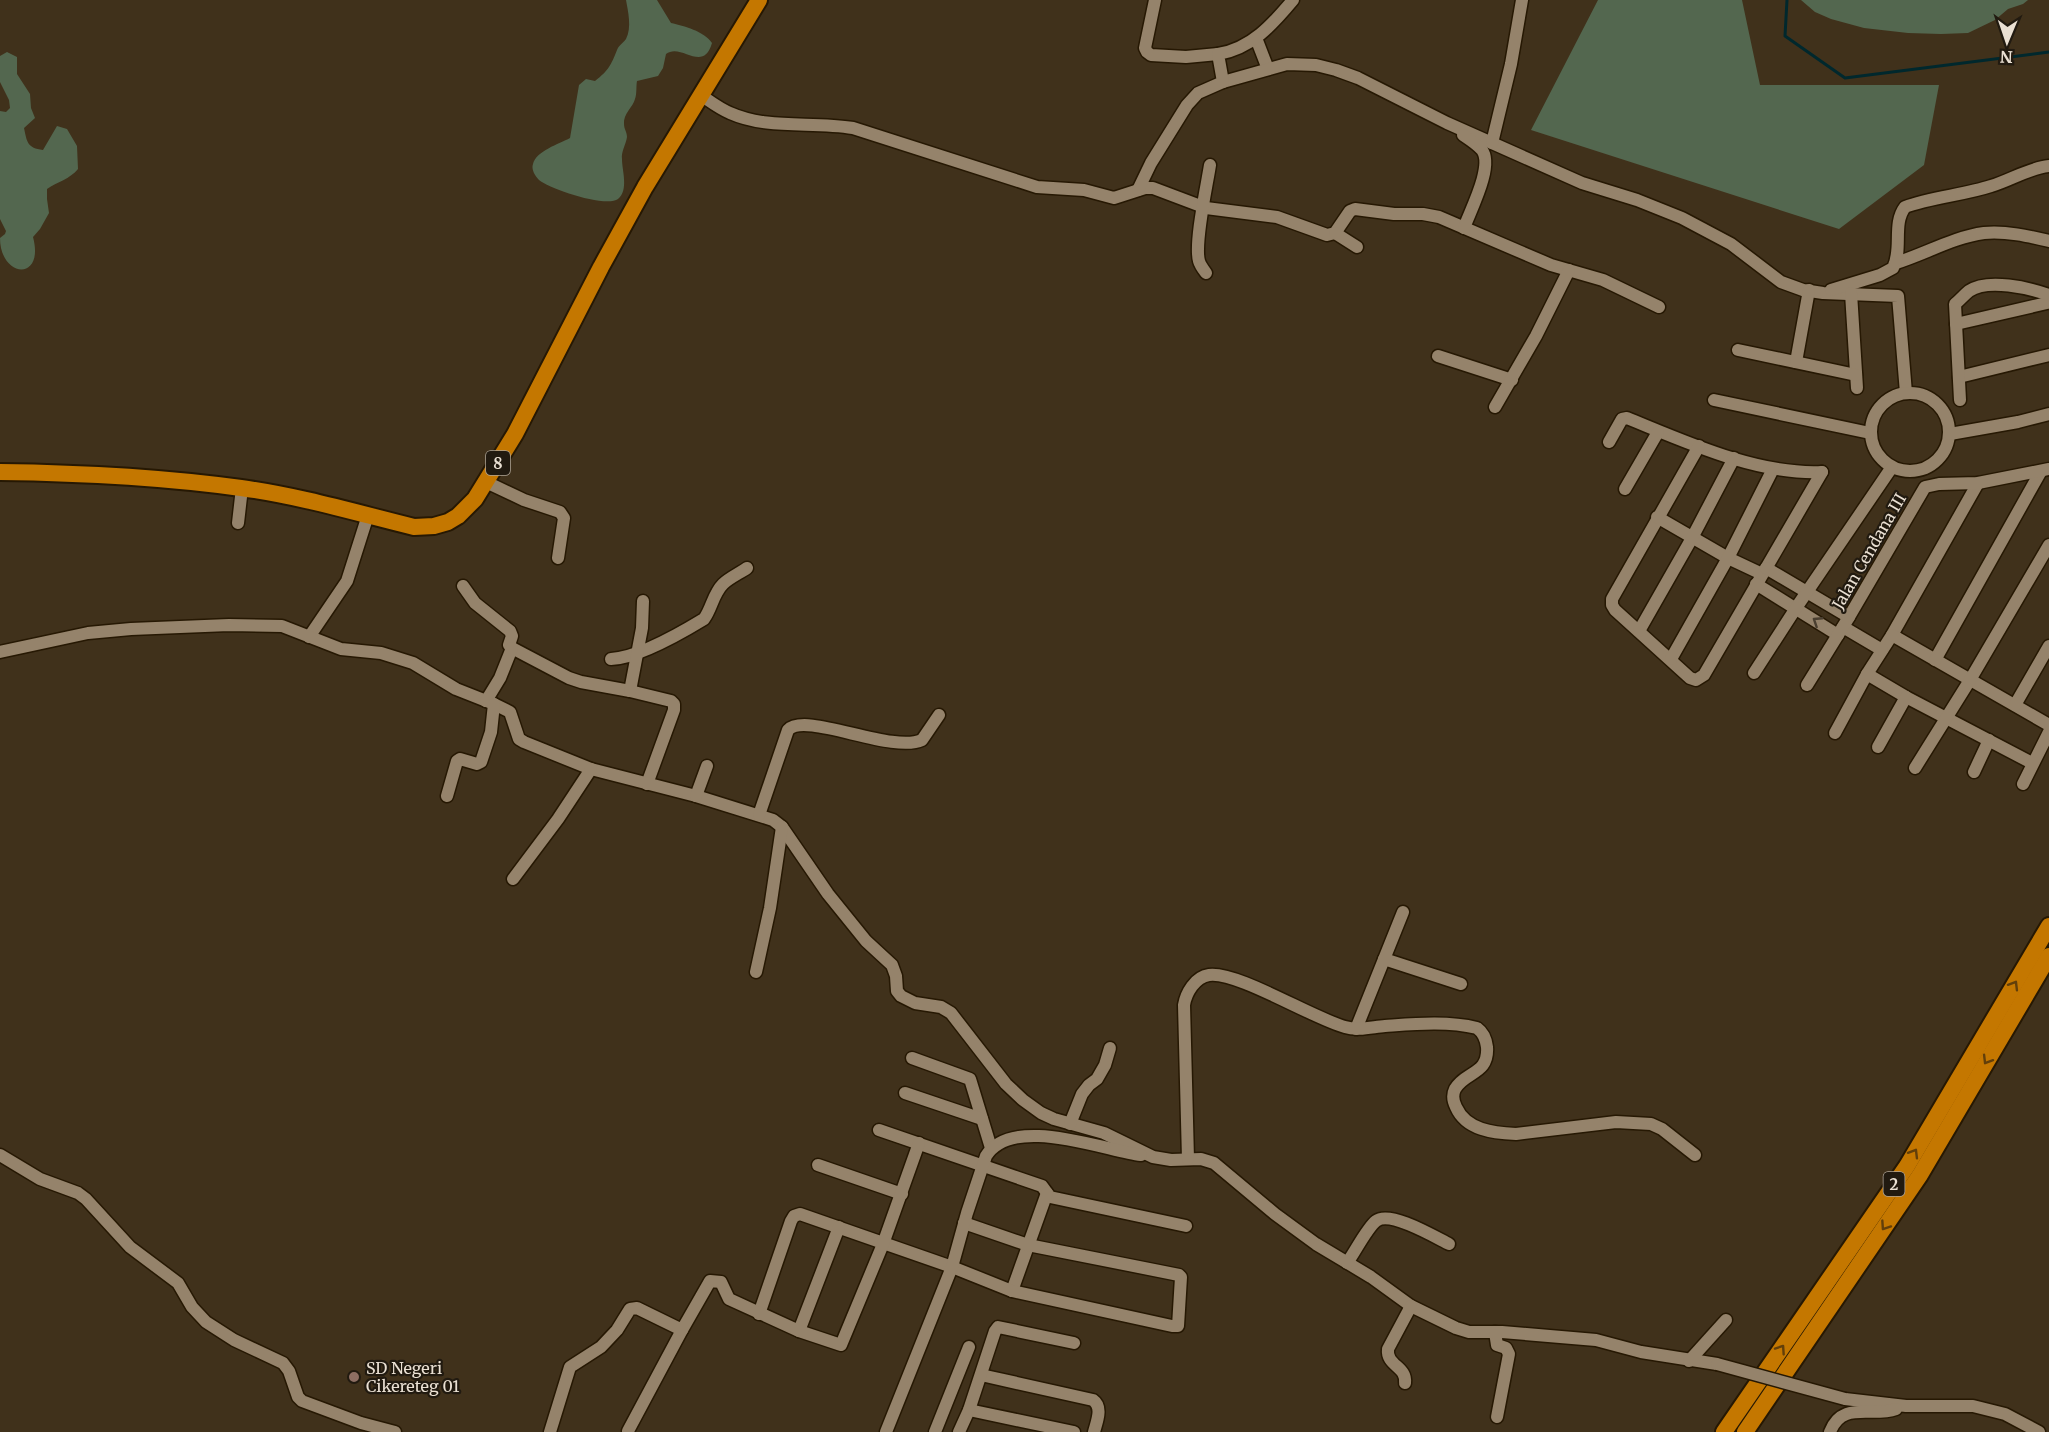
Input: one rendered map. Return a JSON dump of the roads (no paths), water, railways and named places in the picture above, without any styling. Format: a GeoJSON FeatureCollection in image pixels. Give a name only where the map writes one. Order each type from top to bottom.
{"type":"FeatureCollection","features":[{"type":"Feature","properties":{"kind":"highway","name":"8"},"geometry":{"type":"LineString","coordinates":[[0,472],[99,474],[242,488],[295,498],[414,527],[434,526],[448,522],[475,499],[515,434],[628,217],[759,0]]}},
{"type":"Feature","properties":{"kind":"highway","name":"2"},"geometry":{"type":"LineString","coordinates":[[1724,1432],[1907,1166],[2049,926]]}},
{"type":"Feature","properties":{"kind":"highway","name":"2"},"geometry":{"type":"LineString","coordinates":[[1745,1432],[1920,1175],[2049,956]]}},
{"type":"Feature","properties":{"kind":"street"},"geometry":{"type":"LineString","coordinates":[[1155,0],[1145,48],[1147,52],[1151,55],[1186,57],[1233,50],[1256,38],[1293,0]]}},
{"type":"Feature","properties":{"kind":"street"},"geometry":{"type":"LineString","coordinates":[[1492,143],[1509,72],[1522,0]]}},
{"type":"Feature","properties":{"kind":"street"},"geometry":{"type":"LineString","coordinates":[[1256,38],[1268,69]]}},
{"type":"Feature","properties":{"kind":"street"},"geometry":{"type":"LineString","coordinates":[[1218,54],[1223,82]]}},
{"type":"Feature","properties":{"kind":"street"},"geometry":{"type":"LineString","coordinates":[[1138,190],[1151,163],[1187,105],[1198,93],[1223,82],[1296,63],[1336,70],[1358,78],[1447,123],[1582,183],[1637,200],[1682,218],[1731,244],[1781,282],[1823,293],[1898,296],[1906,393]]}},
{"type":"Feature","properties":{"kind":"street"},"geometry":{"type":"LineString","coordinates":[[702,96],[722,110],[745,119],[853,128],[1036,188],[1084,190],[1105,198],[1114,198],[1148,188],[1159,189],[1203,207],[1277,217],[1327,235],[1335,233],[1350,211],[1358,208],[1394,214],[1431,215],[1551,265],[1603,280],[1659,307]]}},
{"type":"Feature","properties":{"kind":"street"},"geometry":{"type":"LineString","coordinates":[[1447,123],[1481,149],[1485,158],[1485,171],[1464,228]]}},
{"type":"Feature","properties":{"kind":"street"},"geometry":{"type":"LineString","coordinates":[[1206,273],[1198,256],[1210,165]]}},
{"type":"Feature","properties":{"kind":"street"},"geometry":{"type":"LineString","coordinates":[[1896,263],[1899,219],[1905,207],[1982,189],[2049,166]]}},
{"type":"Feature","properties":{"kind":"street"},"geometry":{"type":"LineString","coordinates":[[1335,233],[1357,247]]}},
{"type":"Feature","properties":{"kind":"street"},"geometry":{"type":"LineString","coordinates":[[1823,293],[1888,272],[1896,263],[1966,237],[1983,234],[2019,235],[2049,241]]}},
{"type":"Feature","properties":{"kind":"street"},"geometry":{"type":"LineString","coordinates":[[1496,407],[1569,270]]}},
{"type":"Feature","properties":{"kind":"street"},"geometry":{"type":"LineString","coordinates":[[1960,400],[1955,304],[1971,290],[1989,285],[2011,286],[2047,300]]}},
{"type":"Feature","properties":{"kind":"street"},"geometry":{"type":"LineString","coordinates":[[1796,362],[1809,290]]}},
{"type":"Feature","properties":{"kind":"street"},"geometry":{"type":"LineString","coordinates":[[1738,350],[1796,362],[1857,381],[1851,293]]}},
{"type":"Feature","properties":{"kind":"street"},"geometry":{"type":"LineString","coordinates":[[1956,324],[2047,300]]}},
{"type":"Feature","properties":{"kind":"street"},"geometry":{"type":"LineString","coordinates":[[1959,377],[2049,355]]}},
{"type":"Feature","properties":{"kind":"street"},"geometry":{"type":"LineString","coordinates":[[1438,356],[1512,380]]}},
{"type":"Feature","properties":{"kind":"street"},"geometry":{"type":"LineString","coordinates":[[1906,393],[1920,394],[1937,404],[1948,421],[1950,434],[1946,449],[1936,462],[1923,470],[1907,472],[1892,467],[1881,459],[1873,447],[1870,432],[1873,418],[1881,406],[1892,397],[1906,393]]}},
{"type":"Feature","properties":{"kind":"street"},"geometry":{"type":"LineString","coordinates":[[1714,400],[1870,432]]}},
{"type":"Feature","properties":{"kind":"street"},"geometry":{"type":"LineString","coordinates":[[1950,434],[2049,414]]}},
{"type":"Feature","properties":{"kind":"street"},"geometry":{"type":"LineString","coordinates":[[1609,442],[1624,417],[1658,432],[1773,469],[1800,473],[1822,472],[1701,678],[1690,678],[1615,610],[1611,599],[1699,446]]}},
{"type":"Feature","properties":{"kind":"street"},"geometry":{"type":"LineString","coordinates":[[1625,489],[1658,432]]}},
{"type":"Feature","properties":{"kind":"street"},"geometry":{"type":"LineString","coordinates":[[1640,631],[1734,458]]}},
{"type":"Feature","properties":{"kind":"street"},"geometry":{"type":"LineString","coordinates":[[1754,673],[1806,592],[1892,467]]}},
{"type":"Feature","properties":{"kind":"street"},"geometry":{"type":"LineString","coordinates":[[1671,659],[1728,558],[1773,469]]}},
{"type":"Feature","properties":{"kind":"street"},"geometry":{"type":"LineString","coordinates":[[1835,733],[1978,483],[2045,470]]}},
{"type":"Feature","properties":{"kind":"street"},"geometry":{"type":"LineString","coordinates":[[1935,660],[2045,470]]}},
{"type":"Feature","properties":{"kind":"street"},"geometry":{"type":"LineString","coordinates":[[486,482],[524,500],[561,512],[564,518],[558,558]]}},
{"type":"Feature","properties":{"kind":"street","name":"Jalan Cendana III"},"geometry":{"type":"LineString","coordinates":[[1807,684],[1843,627],[1922,490],[1930,485],[1978,483]]}},
{"type":"Feature","properties":{"kind":"street"},"geometry":{"type":"LineString","coordinates":[[238,523],[242,488]]}},
{"type":"Feature","properties":{"kind":"street"},"geometry":{"type":"LineString","coordinates":[[309,637],[346,580],[368,515]]}},
{"type":"Feature","properties":{"kind":"street"},"geometry":{"type":"LineString","coordinates":[[1657,517],[1761,575],[1806,592],[1843,627]]}},
{"type":"Feature","properties":{"kind":"street"},"geometry":{"type":"LineString","coordinates":[[1915,768],[1970,680],[2049,545]]}},
{"type":"Feature","properties":{"kind":"street"},"geometry":{"type":"LineString","coordinates":[[611,659],[637,653],[704,619],[710,612],[714,597],[723,585],[747,568]]}},
{"type":"Feature","properties":{"kind":"street"},"geometry":{"type":"LineString","coordinates":[[1761,575],[1796,608],[1843,627],[1882,650]]}},
{"type":"Feature","properties":{"kind":"street"},"geometry":{"type":"LineString","coordinates":[[462,586],[475,603],[510,631],[512,636],[509,645],[512,648],[569,678],[671,701],[674,704],[647,784]]}},
{"type":"Feature","properties":{"kind":"street"},"geometry":{"type":"LineString","coordinates":[[630,691],[642,628],[643,601]]}},
{"type":"Feature","properties":{"kind":"street"},"geometry":{"type":"LineString","coordinates":[[0,652],[88,633],[184,626],[282,626],[341,649],[381,653],[405,660],[456,689],[510,712],[519,739],[591,770],[696,796],[773,820],[782,828],[828,894],[867,941],[892,965],[896,976],[897,991],[901,996],[915,1003],[941,1007],[951,1013],[996,1072],[1018,1095],[1041,1113],[1104,1133],[1153,1157]]}},
{"type":"Feature","properties":{"kind":"street"},"geometry":{"type":"LineString","coordinates":[[1892,635],[2049,725]]}},
{"type":"Feature","properties":{"kind":"street"},"geometry":{"type":"LineString","coordinates":[[2015,705],[2049,646]]}},
{"type":"Feature","properties":{"kind":"street"},"geometry":{"type":"LineString","coordinates":[[447,796],[457,761],[460,759],[477,764],[481,762],[491,732],[490,702],[512,648]]}},
{"type":"Feature","properties":{"kind":"street"},"geometry":{"type":"LineString","coordinates":[[1867,674],[2032,763]]}},
{"type":"Feature","properties":{"kind":"street"},"geometry":{"type":"LineString","coordinates":[[1878,747],[1906,697]]}},
{"type":"Feature","properties":{"kind":"street"},"geometry":{"type":"LineString","coordinates":[[759,815],[788,730],[792,726],[797,724],[825,728],[908,744],[922,740],[939,715]]}},
{"type":"Feature","properties":{"kind":"street"},"geometry":{"type":"LineString","coordinates":[[2023,784],[2049,732]]}},
{"type":"Feature","properties":{"kind":"street"},"geometry":{"type":"LineString","coordinates":[[1974,772],[1989,740]]}},
{"type":"Feature","properties":{"kind":"street"},"geometry":{"type":"LineString","coordinates":[[696,796],[707,766]]}},
{"type":"Feature","properties":{"kind":"street"},"geometry":{"type":"LineString","coordinates":[[513,879],[591,770]]}},
{"type":"Feature","properties":{"kind":"street"},"geometry":{"type":"LineString","coordinates":[[756,972],[770,908],[782,828]]}},
{"type":"Feature","properties":{"kind":"street"},"geometry":{"type":"LineString","coordinates":[[1356,1029],[1403,912]]}},
{"type":"Feature","properties":{"kind":"street"},"geometry":{"type":"LineString","coordinates":[[1384,959],[1461,984]]}},
{"type":"Feature","properties":{"kind":"street"},"geometry":{"type":"LineString","coordinates":[[1188,1159],[1184,1005],[1189,990],[1203,977],[1210,975],[1247,984],[1332,1023],[1356,1029],[1434,1024],[1477,1028],[1482,1032],[1486,1044],[1485,1061],[1477,1072],[1457,1086],[1453,1096],[1456,1108],[1461,1115],[1480,1128],[1516,1134],[1616,1122],[1651,1124],[1695,1155]]}},
{"type":"Feature","properties":{"kind":"street"},"geometry":{"type":"LineString","coordinates":[[1070,1124],[1082,1094],[1097,1079],[1106,1065],[1110,1048]]}},
{"type":"Feature","properties":{"kind":"street"},"geometry":{"type":"LineString","coordinates":[[912,1058],[970,1079],[991,1148]]}},
{"type":"Feature","properties":{"kind":"street"},"geometry":{"type":"LineString","coordinates":[[905,1093],[982,1119]]}},
{"type":"Feature","properties":{"kind":"street"},"geometry":{"type":"LineString","coordinates":[[879,1130],[1042,1186],[1050,1197],[1186,1226]]}},
{"type":"Feature","properties":{"kind":"street"},"geometry":{"type":"LineString","coordinates":[[886,1432],[952,1267],[983,1165],[991,1148],[1002,1142],[1022,1137],[1056,1137],[1124,1153],[1171,1160],[1208,1160],[1222,1168],[1289,1225],[1371,1277],[1411,1306],[1462,1330],[1596,1340],[1641,1352],[1717,1364],[1845,1399],[1906,1406],[1973,1406],[2005,1414],[2039,1432]]}},
{"type":"Feature","properties":{"kind":"street"},"geometry":{"type":"LineString","coordinates":[[628,1431],[710,1281],[721,1282],[729,1299],[759,1314],[841,1345],[884,1244],[919,1143]]}},
{"type":"Feature","properties":{"kind":"street"},"geometry":{"type":"LineString","coordinates":[[0,1155],[40,1179],[86,1198],[130,1247],[178,1283],[192,1306],[206,1322],[234,1340],[276,1358],[285,1365],[298,1397],[302,1401],[361,1423],[395,1432]]}},
{"type":"Feature","properties":{"kind":"street"},"geometry":{"type":"LineString","coordinates":[[818,1166],[902,1194]]}},
{"type":"Feature","properties":{"kind":"street"},"geometry":{"type":"LineString","coordinates":[[1012,1291],[1047,1193]]}},
{"type":"Feature","properties":{"kind":"street"},"geometry":{"type":"LineString","coordinates":[[759,1314],[791,1221],[794,1216],[800,1214],[952,1267],[1012,1291],[1178,1326],[1181,1277],[1179,1275],[1028,1245],[964,1223]]}},
{"type":"Feature","properties":{"kind":"street"},"geometry":{"type":"LineString","coordinates":[[1347,1263],[1374,1224],[1383,1217],[1400,1221],[1449,1244]]}},
{"type":"Feature","properties":{"kind":"street"},"geometry":{"type":"LineString","coordinates":[[799,1331],[839,1227]]}},
{"type":"Feature","properties":{"kind":"street"},"geometry":{"type":"LineString","coordinates":[[1405,1383],[1406,1378],[1403,1371],[1389,1361],[1387,1356],[1388,1349],[1411,1306]]}},
{"type":"Feature","properties":{"kind":"street"},"geometry":{"type":"LineString","coordinates":[[550,1432],[570,1367],[601,1347],[617,1330],[630,1309],[637,1308],[682,1330]]}},
{"type":"Feature","properties":{"kind":"street"},"geometry":{"type":"LineString","coordinates":[[1689,1361],[1726,1320]]}},
{"type":"Feature","properties":{"kind":"street"},"geometry":{"type":"LineString","coordinates":[[960,1432],[998,1327],[1074,1343]]}},
{"type":"Feature","properties":{"kind":"street"},"geometry":{"type":"LineString","coordinates":[[1495,1332],[1497,1344],[1507,1349],[1509,1354],[1497,1418]]}},
{"type":"Feature","properties":{"kind":"street"},"geometry":{"type":"LineString","coordinates":[[935,1432],[969,1347]]}},
{"type":"Feature","properties":{"kind":"street"},"geometry":{"type":"LineString","coordinates":[[981,1375],[1093,1400],[1099,1410],[1094,1432]]}},
{"type":"Feature","properties":{"kind":"street"},"geometry":{"type":"LineString","coordinates":[[1830,1432],[1839,1416],[1845,1413],[1890,1411],[1906,1406]]}},
{"type":"Feature","properties":{"kind":"street"},"geometry":{"type":"LineString","coordinates":[[969,1410],[1074,1432]]}},
{"type":"Feature","properties":{"kind":"waterway"},"geometry":{"type":"LineString","coordinates":[[1787,0],[1785,36],[1845,78],[2049,52]]}},
{"type":"Feature","properties":{"kind":"place","name":"SD Negeri Cikereteg 01"},"geometry":{"type":"Point","coordinates":[354,1377]}}]}
